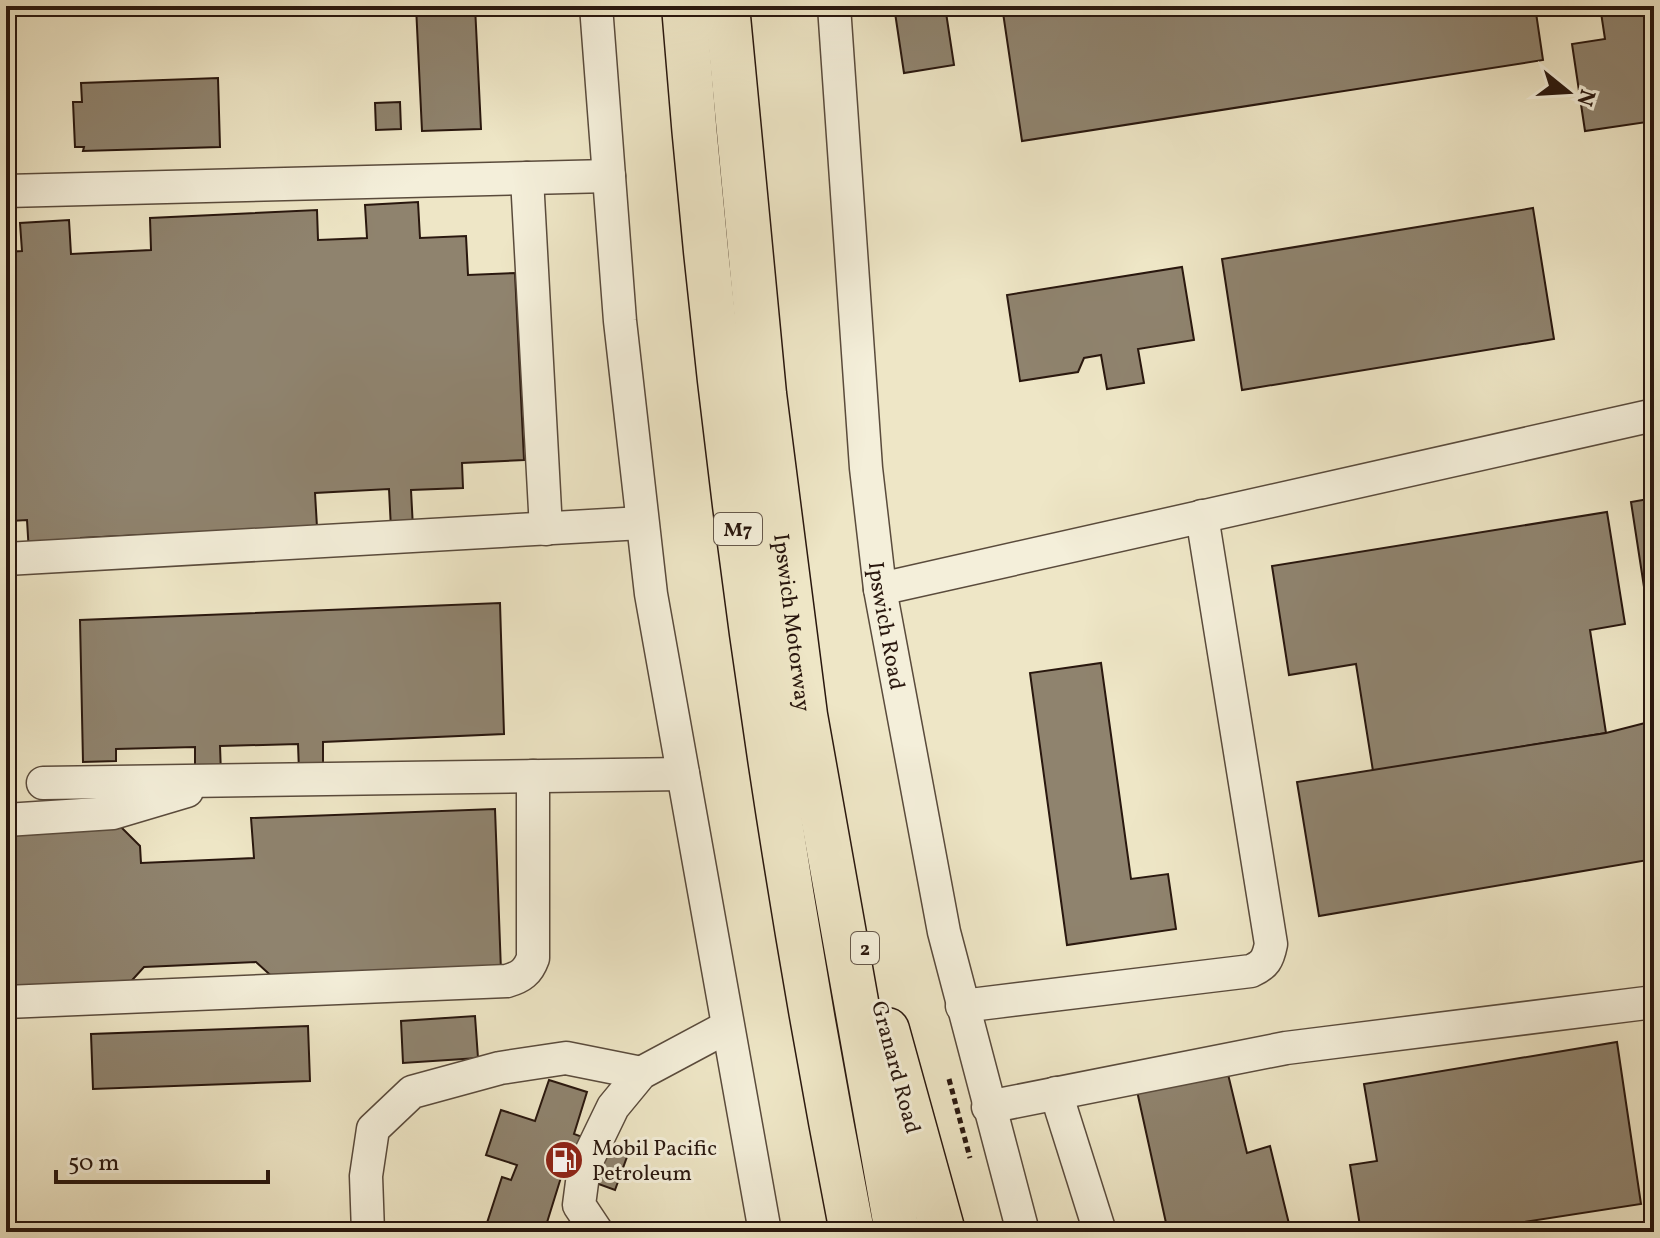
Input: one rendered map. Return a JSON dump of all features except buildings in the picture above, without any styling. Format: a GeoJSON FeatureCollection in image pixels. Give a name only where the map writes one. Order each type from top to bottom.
{"type":"FeatureCollection","features":[{"type":"Feature","properties":{"kind":"highway","name":"Ipswich Motorway"},"geometry":{"type":"LineString","coordinates":[[684,6],[707,275],[728,456],[780,832],[816,1048],[852,1232]]}},
{"type":"Feature","properties":{"kind":"highway","name":"Ipswich Motorway"},"geometry":{"type":"LineString","coordinates":[[727,6],[764,394],[805,715],[897,1232]]}},
{"type":"Feature","properties":{"kind":"highway","name":"Granard Road"},"geometry":{"type":"LineString","coordinates":[[805,715],[943,1232]]}},
{"type":"Feature","properties":{"kind":"highway"},"geometry":{"type":"LineString","coordinates":[[816,1048],[828,1232]]}},
{"type":"Feature","properties":{"kind":"street"},"geometry":{"type":"LineString","coordinates":[[596,6],[642,523],[683,774],[765,1232]]}},
{"type":"Feature","properties":{"kind":"street","name":"Ipswich Road"},"geometry":{"type":"LineString","coordinates":[[834,6],[866,468],[880,589],[929,865],[962,1006],[1023,1232]]}},
{"type":"Feature","properties":{"kind":"street"},"geometry":{"type":"LineString","coordinates":[[6,191],[609,176]]}},
{"type":"Feature","properties":{"kind":"street"},"geometry":{"type":"LineString","coordinates":[[527,178],[546,529]]}},
{"type":"Feature","properties":{"kind":"street"},"geometry":{"type":"LineString","coordinates":[[880,589],[1654,415]]}},
{"type":"Feature","properties":{"kind":"street"},"geometry":{"type":"LineString","coordinates":[[962,1006],[1251,971],[1263,966],[1269,956],[1271,944],[1202,516]]}},
{"type":"Feature","properties":{"kind":"street"},"geometry":{"type":"LineString","coordinates":[[6,559],[642,523]]}},
{"type":"Feature","properties":{"kind":"street"},"geometry":{"type":"LineString","coordinates":[[43,783],[683,774]]}},
{"type":"Feature","properties":{"kind":"street"},"geometry":{"type":"LineString","coordinates":[[6,1002],[491,982],[519,978],[529,969],[533,958],[533,776]]}},
{"type":"Feature","properties":{"kind":"street"},"geometry":{"type":"LineString","coordinates":[[6,820],[113,813],[225,780]]}},
{"type":"Feature","properties":{"kind":"street"},"geometry":{"type":"LineString","coordinates":[[988,1107],[1286,1048],[1654,1002]]}},
{"type":"Feature","properties":{"kind":"street"},"geometry":{"type":"LineString","coordinates":[[597,1232],[579,1205],[584,1167],[613,1107],[641,1073],[727,1027]]}},
{"type":"Feature","properties":{"kind":"street"},"geometry":{"type":"LineString","coordinates":[[368,1232],[366,1176],[373,1129],[412,1092],[500,1068],[566,1058],[641,1073]]}},
{"type":"Feature","properties":{"kind":"street"},"geometry":{"type":"LineString","coordinates":[[1056,1093],[1100,1232]]}},
{"type":"Feature","properties":{"kind":"place","name":"Mobil Pacific Petroleum"},"geometry":{"type":"Point","coordinates":[564,1160]}}]}
